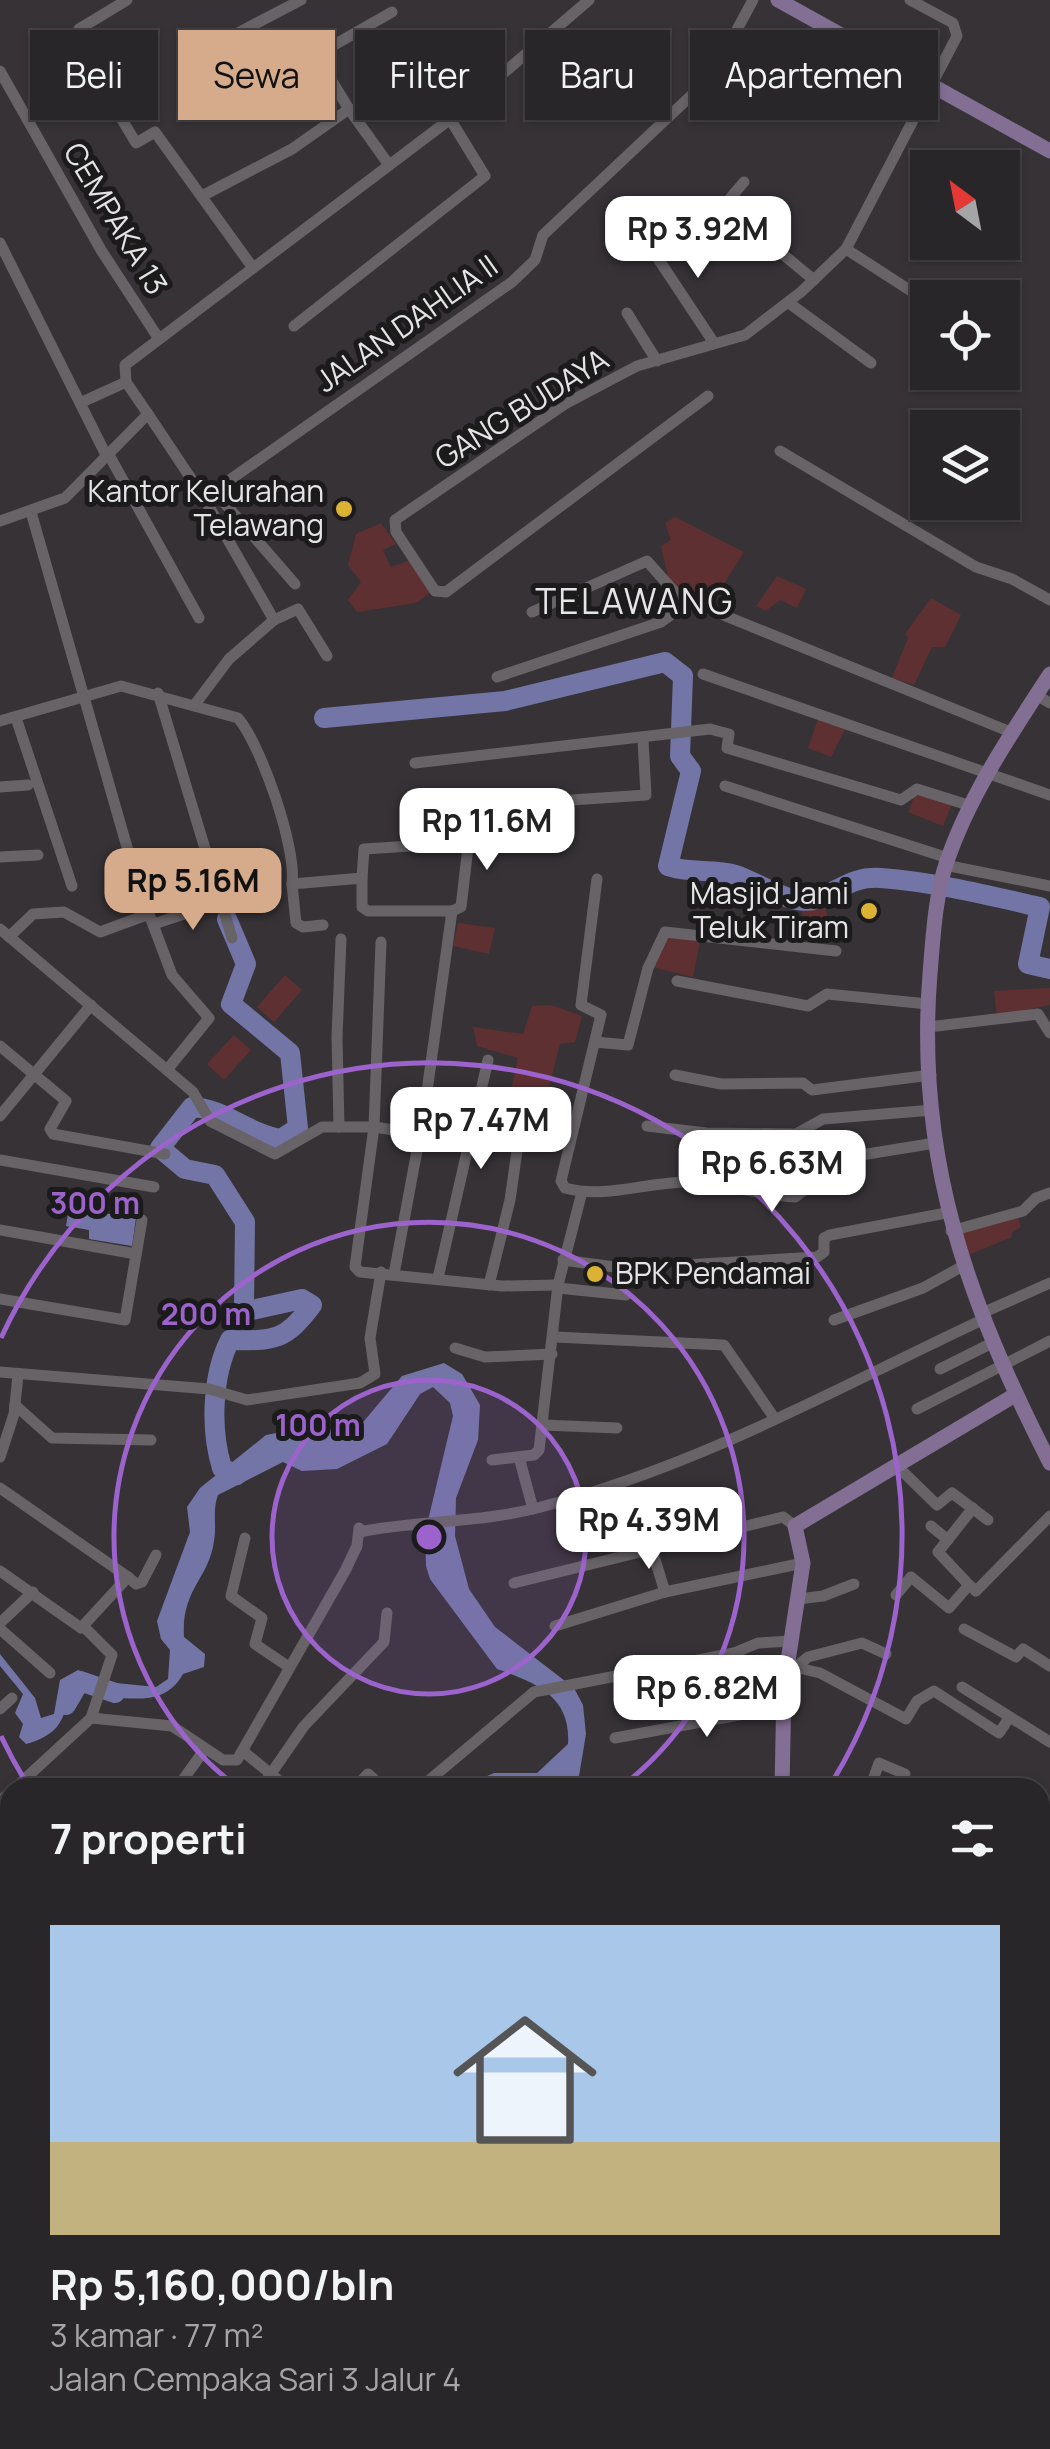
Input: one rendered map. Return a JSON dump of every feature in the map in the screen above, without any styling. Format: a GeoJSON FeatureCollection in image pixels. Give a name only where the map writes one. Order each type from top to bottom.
{"type":"FeatureCollection","features":[{"type":"Feature","properties":{"kind":"street"},"geometry":{"type":"LineString","coordinates":[[127,0],[78,29],[75,40],[136,142],[155,132],[197,196],[292,148],[349,108]]}},
{"type":"Feature","properties":{"kind":"street"},"geometry":{"type":"LineString","coordinates":[[244,30],[301,0]]}},
{"type":"Feature","properties":{"kind":"street"},"geometry":{"type":"LineString","coordinates":[[505,72],[589,0]]}},
{"type":"Feature","properties":{"kind":"street","name":"JALAN DAHLIA II"},"geometry":{"type":"LineString","coordinates":[[209,494],[512,282],[535,260],[543,235],[712,76],[753,0]]}},
{"type":"Feature","properties":{"kind":"street"},"geometry":{"type":"LineString","coordinates":[[778,0],[831,30]]}},
{"type":"Feature","properties":{"kind":"street"},"geometry":{"type":"LineString","coordinates":[[910,0],[931,5]]}},
{"type":"Feature","properties":{"kind":"street","name":"GANG BUDAYA"},"geometry":{"type":"LineString","coordinates":[[931,5],[957,28],[955,41],[938,72]]}},
{"type":"Feature","properties":{"kind":"street"},"geometry":{"type":"LineString","coordinates":[[335,43],[392,12]]}},
{"type":"Feature","properties":{"kind":"street","name":"CEMPAKA 13"},"geometry":{"type":"LineString","coordinates":[[0,71],[101,250],[159,339]]}},
{"type":"Feature","properties":{"kind":"street"},"geometry":{"type":"LineString","coordinates":[[335,86],[389,165]]}},
{"type":"Feature","properties":{"kind":"street"},"geometry":{"type":"LineString","coordinates":[[938,90],[1050,151]]}},
{"type":"Feature","properties":{"kind":"street"},"geometry":{"type":"LineString","coordinates":[[295,584],[209,494],[126,382],[124,366],[449,120]]}},
{"type":"Feature","properties":{"kind":"street"},"geometry":{"type":"LineString","coordinates":[[294,326],[485,176],[451,120]]}},
{"type":"Feature","properties":{"kind":"street","name":"GANG BUDAYA"},"geometry":{"type":"LineString","coordinates":[[708,396],[446,592],[434,591],[396,532],[395,520],[565,404],[657,361],[760,327],[846,249],[912,120]]}},
{"type":"Feature","properties":{"kind":"street"},"geometry":{"type":"LineString","coordinates":[[744,182],[726,203],[728,209],[814,280]]}},
{"type":"Feature","properties":{"kind":"street"},"geometry":{"type":"LineString","coordinates":[[202,196],[253,268]]}},
{"type":"Feature","properties":{"kind":"street"},"geometry":{"type":"LineString","coordinates":[[647,242],[714,343]]}},
{"type":"Feature","properties":{"kind":"street"},"geometry":{"type":"LineString","coordinates":[[0,243],[108,456],[200,618]]}},
{"type":"Feature","properties":{"kind":"street"},"geometry":{"type":"LineString","coordinates":[[846,249],[910,290]]}},
{"type":"Feature","properties":{"kind":"street"},"geometry":{"type":"LineString","coordinates":[[789,302],[871,364]]}},
{"type":"Feature","properties":{"kind":"street"},"geometry":{"type":"LineString","coordinates":[[626,313],[657,361]]}},
{"type":"Feature","properties":{"kind":"street"},"geometry":{"type":"LineString","coordinates":[[80,403],[126,382]]}},
{"type":"Feature","properties":{"kind":"street"},"geometry":{"type":"LineString","coordinates":[[0,520],[65,498],[148,414]]}},
{"type":"Feature","properties":{"kind":"street"},"geometry":{"type":"LineString","coordinates":[[780,451],[976,567],[1012,579],[1050,600]]}},
{"type":"Feature","properties":{"kind":"street"},"geometry":{"type":"LineString","coordinates":[[209,494],[274,620]]}},
{"type":"Feature","properties":{"kind":"street"},"geometry":{"type":"LineString","coordinates":[[31,512],[151,919],[172,975],[209,1021],[167,1070]]}},
{"type":"Feature","properties":{"kind":"street"},"geometry":{"type":"LineString","coordinates":[[532,612],[647,561],[679,598],[1014,732]]}},
{"type":"Feature","properties":{"kind":"street"},"geometry":{"type":"LineString","coordinates":[[498,678],[662,622],[672,614],[679,598]]}},
{"type":"Feature","properties":{"kind":"street"},"geometry":{"type":"LineString","coordinates":[[196,704],[228,659],[274,620],[298,609],[327,656]]}},
{"type":"Feature","properties":{"kind":"street"},"geometry":{"type":"LineString","coordinates":[[704,674],[1050,795]]}},
{"type":"Feature","properties":{"kind":"street"},"geometry":{"type":"LineString","coordinates":[[1050,674],[1043,699],[1014,732],[986,775],[944,874],[928,1004],[935,1143],[946,1213],[981,1317],[1050,1463]]}},
{"type":"Feature","properties":{"kind":"street"},"geometry":{"type":"LineString","coordinates":[[0,721],[121,686],[158,693],[241,720],[285,834],[296,923],[303,927],[323,925]]}},
{"type":"Feature","properties":{"kind":"street"},"geometry":{"type":"LineString","coordinates":[[158,693],[232,938]]}},
{"type":"Feature","properties":{"kind":"street"},"geometry":{"type":"LineString","coordinates":[[16,718],[72,886]]}},
{"type":"Feature","properties":{"kind":"street"},"geometry":{"type":"LineString","coordinates":[[415,763],[643,740],[680,730],[728,732],[727,748],[901,800],[917,789],[971,806]]}},
{"type":"Feature","properties":{"kind":"street"},"geometry":{"type":"LineString","coordinates":[[410,846],[364,850],[362,907],[368,911],[452,911],[461,907],[468,847],[438,840],[436,809],[646,795],[643,740]]}},
{"type":"Feature","properties":{"kind":"street"},"geometry":{"type":"LineString","coordinates":[[0,787],[28,785]]}},
{"type":"Feature","properties":{"kind":"street"},"geometry":{"type":"LineString","coordinates":[[725,786],[944,874],[1050,886]]}},
{"type":"Feature","properties":{"kind":"street"},"geometry":{"type":"LineString","coordinates":[[0,857],[38,855]]}},
{"type":"Feature","properties":{"kind":"street"},"geometry":{"type":"LineString","coordinates":[[292,884],[362,878]]}},
{"type":"Feature","properties":{"kind":"street"},"geometry":{"type":"LineString","coordinates":[[597,879],[581,1004],[601,1016],[561,1180],[565,1188],[582,1192],[688,1182],[796,1197],[807,1188],[806,1170],[812,1163],[935,1143]]}},
{"type":"Feature","properties":{"kind":"street"},"geometry":{"type":"LineString","coordinates":[[220,902],[100,932],[64,912],[32,914],[4,933],[200,1098],[208,1118],[275,1154],[322,1127],[374,1127],[421,1134]]}},
{"type":"Feature","properties":{"kind":"street"},"geometry":{"type":"LineString","coordinates":[[0,1372],[209,1390],[248,1400],[371,1380],[375,1374],[370,1338],[421,1134],[452,911]]}},
{"type":"Feature","properties":{"kind":"street"},"geometry":{"type":"LineString","coordinates":[[595,1042],[629,1044],[648,968],[665,932],[836,950]]}},
{"type":"Feature","properties":{"kind":"street"},"geometry":{"type":"LineString","coordinates":[[340,1127],[336,1038],[341,939]]}},
{"type":"Feature","properties":{"kind":"street"},"geometry":{"type":"LineString","coordinates":[[380,942],[374,1127],[355,1267],[360,1272],[489,1285],[558,1286],[626,1295]]}},
{"type":"Feature","properties":{"kind":"street"},"geometry":{"type":"LineString","coordinates":[[678,981],[808,1006],[827,994],[928,1004]]}},
{"type":"Feature","properties":{"kind":"street"},"geometry":{"type":"LineString","coordinates":[[0,1116],[92,1005]]}},
{"type":"Feature","properties":{"kind":"street"},"geometry":{"type":"LineString","coordinates":[[928,1027],[1038,1014],[1050,1033]]}},
{"type":"Feature","properties":{"kind":"street"},"geometry":{"type":"LineString","coordinates":[[0,1046],[66,1101],[50,1129],[53,1134],[165,1154]]}},
{"type":"Feature","properties":{"kind":"street"},"geometry":{"type":"LineString","coordinates":[[438,1278],[488,1060]]}},
{"type":"Feature","properties":{"kind":"street"},"geometry":{"type":"LineString","coordinates":[[675,1075],[721,1084],[803,1083],[812,1090],[931,1076]]}},
{"type":"Feature","properties":{"kind":"street"},"geometry":{"type":"LineString","coordinates":[[647,1126],[706,1133],[796,1134],[823,1119],[933,1110]]}},
{"type":"Feature","properties":{"kind":"street"},"geometry":{"type":"LineString","coordinates":[[489,1285],[523,1125],[572,1128]]}},
{"type":"Feature","properties":{"kind":"street"},"geometry":{"type":"LineString","coordinates":[[0,1160],[154,1187]]}},
{"type":"Feature","properties":{"kind":"street"},"geometry":{"type":"LineString","coordinates":[[492,1460],[537,1454],[555,1337],[558,1286],[582,1192]]}},
{"type":"Feature","properties":{"kind":"street"},"geometry":{"type":"LineString","coordinates":[[951,1230],[1023,1210],[1036,1198],[1050,1193]]}},
{"type":"Feature","properties":{"kind":"street"},"geometry":{"type":"LineString","coordinates":[[685,1266],[817,1257],[824,1252],[824,1238],[830,1235],[946,1213]]}},
{"type":"Feature","properties":{"kind":"street"},"geometry":{"type":"LineString","coordinates":[[0,1300],[125,1320],[142,1220]]}},
{"type":"Feature","properties":{"kind":"street"},"geometry":{"type":"LineString","coordinates":[[0,1230],[136,1254]]}},
{"type":"Feature","properties":{"kind":"street"},"geometry":{"type":"LineString","coordinates":[[563,1260],[622,1268]]}},
{"type":"Feature","properties":{"kind":"street"},"geometry":{"type":"LineString","coordinates":[[834,1320],[923,1288],[963,1266]]}},
{"type":"Feature","properties":{"kind":"street"},"geometry":{"type":"LineString","coordinates":[[91,1718],[172,1726],[226,1762],[237,1760],[345,1571],[359,1530],[451,1522],[533,1509],[661,1471],[758,1431],[775,1419],[1050,1283]]}},
{"type":"Feature","properties":{"kind":"street"},"geometry":{"type":"LineString","coordinates":[[555,1337],[728,1346],[775,1419]]}},
{"type":"Feature","properties":{"kind":"street"},"geometry":{"type":"LineString","coordinates":[[917,1409],[1050,1342]]}},
{"type":"Feature","properties":{"kind":"street"},"geometry":{"type":"LineString","coordinates":[[940,1369],[992,1343]]}},
{"type":"Feature","properties":{"kind":"street"},"geometry":{"type":"LineString","coordinates":[[455,1348],[485,1357],[552,1354]]}},
{"type":"Feature","properties":{"kind":"street"},"geometry":{"type":"LineString","coordinates":[[0,1458],[15,1405],[18,1375]]}},
{"type":"Feature","properties":{"kind":"street"},"geometry":{"type":"LineString","coordinates":[[795,1526],[1015,1394]]}},
{"type":"Feature","properties":{"kind":"street"},"geometry":{"type":"LineString","coordinates":[[15,1405],[52,1438],[151,1440]]}},
{"type":"Feature","properties":{"kind":"street"},"geometry":{"type":"LineString","coordinates":[[543,1425],[617,1428]]}},
{"type":"Feature","properties":{"kind":"street"},"geometry":{"type":"LineString","coordinates":[[519,1456],[533,1509]]}},
{"type":"Feature","properties":{"kind":"street"},"geometry":{"type":"LineString","coordinates":[[897,1466],[948,1540]]}},
{"type":"Feature","properties":{"kind":"street"},"geometry":{"type":"LineString","coordinates":[[0,1488],[136,1584],[142,1582],[156,1554]]}},
{"type":"Feature","properties":{"kind":"street"},"geometry":{"type":"LineString","coordinates":[[933,1515],[950,1492],[988,1520]]}},
{"type":"Feature","properties":{"kind":"street"},"geometry":{"type":"LineString","coordinates":[[973,1508],[938,1552],[977,1592]]}},
{"type":"Feature","properties":{"kind":"street"},"geometry":{"type":"LineString","coordinates":[[896,1595],[916,1573],[948,1608],[977,1592],[1050,1516]]}},
{"type":"Feature","properties":{"kind":"street"},"geometry":{"type":"LineString","coordinates":[[514,1583],[783,1517],[795,1526],[803,1563],[783,1707],[782,1778]]}},
{"type":"Feature","properties":{"kind":"street"},"geometry":{"type":"LineString","coordinates":[[245,1538],[232,1599],[260,1614],[255,1644],[289,1668]]}},
{"type":"Feature","properties":{"kind":"street"},"geometry":{"type":"LineString","coordinates":[[652,1550],[665,1592]]}},
{"type":"Feature","properties":{"kind":"street"},"geometry":{"type":"LineString","coordinates":[[555,1626],[665,1592],[803,1563]]}},
{"type":"Feature","properties":{"kind":"street"},"geometry":{"type":"LineString","coordinates":[[0,1571],[76,1626],[84,1627],[111,1652],[91,1718],[26,1778]]}},
{"type":"Feature","properties":{"kind":"street"},"geometry":{"type":"LineString","coordinates":[[84,1627],[128,1576]]}},
{"type":"Feature","properties":{"kind":"street"},"geometry":{"type":"LineString","coordinates":[[798,1599],[823,1596],[854,1584]]}},
{"type":"Feature","properties":{"kind":"street"},"geometry":{"type":"LineString","coordinates":[[33,1592],[0,1626],[50,1674]]}},
{"type":"Feature","properties":{"kind":"street"},"geometry":{"type":"LineString","coordinates":[[268,1778],[304,1726],[384,1642],[387,1613]]}},
{"type":"Feature","properties":{"kind":"street"},"geometry":{"type":"LineString","coordinates":[[964,1629],[1016,1656],[1024,1649],[1050,1666]]}},
{"type":"Feature","properties":{"kind":"street"},"geometry":{"type":"LineString","coordinates":[[432,1778],[534,1692],[582,1679],[734,1653],[758,1643],[791,1641]]}},
{"type":"Feature","properties":{"kind":"street"},"geometry":{"type":"LineString","coordinates":[[791,1666],[862,1643],[886,1654]]}},
{"type":"Feature","properties":{"kind":"street"},"geometry":{"type":"LineString","coordinates":[[791,1666],[820,1673],[906,1719],[917,1701],[932,1691],[999,1733],[1009,1718]]}},
{"type":"Feature","properties":{"kind":"street"},"geometry":{"type":"LineString","coordinates":[[962,1687],[1050,1742]]}},
{"type":"Feature","properties":{"kind":"street"},"geometry":{"type":"LineString","coordinates":[[0,1709],[12,1698]]}},
{"type":"Feature","properties":{"kind":"street"},"geometry":{"type":"LineString","coordinates":[[615,1738],[783,1707]]}},
{"type":"Feature","properties":{"kind":"street"},"geometry":{"type":"LineString","coordinates":[[184,1778],[205,1750]]}},
{"type":"Feature","properties":{"kind":"street"},"geometry":{"type":"LineString","coordinates":[[244,1752],[276,1778]]}},
{"type":"Feature","properties":{"kind":"street"},"geometry":{"type":"LineString","coordinates":[[873,1778],[878,1763],[905,1774]]}},
{"type":"Feature","properties":{"kind":"shaded area"},"geometry":{"type":"Polygon","coordinates":[[[675,517],[744,552],[722,587],[696,589],[695,598],[670,586],[661,546],[671,540],[665,523],[675,517]]]}},
{"type":"Feature","properties":{"kind":"shaded area"},"geometry":{"type":"Polygon","coordinates":[[[381,523],[396,544],[383,550],[391,567],[410,560],[431,592],[416,603],[357,612],[348,600],[361,582],[348,565],[356,534],[381,523]]]}},
{"type":"Feature","properties":{"kind":"shaded area"},"geometry":{"type":"Polygon","coordinates":[[[777,576],[806,589],[797,608],[780,600],[766,611],[756,606],[777,576]]]}},
{"type":"Feature","properties":{"kind":"shaded area"},"geometry":{"type":"Polygon","coordinates":[[[931,598],[961,615],[945,647],[932,647],[914,685],[892,678],[908,638],[905,634],[931,598]]]}},
{"type":"Feature","properties":{"kind":"shaded area"},"geometry":{"type":"Polygon","coordinates":[[[818,719],[846,727],[831,757],[808,748],[818,719]]]}},
{"type":"Feature","properties":{"kind":"shaded area"},"geometry":{"type":"Polygon","coordinates":[[[917,790],[952,804],[943,826],[908,812],[917,790]]]}},
{"type":"Feature","properties":{"kind":"shaded area"},"geometry":{"type":"Polygon","coordinates":[[[825,905],[831,935],[804,936],[802,909],[825,905]]]}},
{"type":"Feature","properties":{"kind":"shaded area"},"geometry":{"type":"Polygon","coordinates":[[[458,923],[495,928],[489,954],[453,946],[458,923]]]}},
{"type":"Feature","properties":{"kind":"shaded area"},"geometry":{"type":"Polygon","coordinates":[[[665,934],[700,942],[693,977],[652,967],[665,934]]]}},
{"type":"Feature","properties":{"kind":"shaded area"},"geometry":{"type":"Polygon","coordinates":[[[285,975],[302,990],[274,1022],[257,1007],[285,975]]]}},
{"type":"Feature","properties":{"kind":"shaded area"},"geometry":{"type":"Polygon","coordinates":[[[1050,988],[1050,1005],[997,1016],[994,991],[1050,988]]]}},
{"type":"Feature","properties":{"kind":"shaded area"},"geometry":{"type":"Polygon","coordinates":[[[551,1005],[582,1016],[575,1042],[560,1044],[542,1114],[507,1109],[518,1058],[477,1046],[473,1027],[523,1034],[532,1006],[551,1005]]]}},
{"type":"Feature","properties":{"kind":"shaded area"},"geometry":{"type":"Polygon","coordinates":[[[234,1035],[251,1050],[224,1080],[207,1064],[234,1035]]]}},
{"type":"Feature","properties":{"kind":"shaded area"},"geometry":{"type":"Polygon","coordinates":[[[1017,1214],[1021,1227],[1012,1232],[1012,1237],[968,1255],[960,1232],[1017,1214]]]}},
{"type":"Feature","properties":{"kind":"water"},"geometry":{"type":"Polygon","coordinates":[[[69,1208],[136,1218],[132,1246],[89,1239],[89,1230],[66,1226],[69,1208]]]}},
{"type":"Feature","properties":{"kind":"water"},"geometry":{"type":"Polygon","coordinates":[[[444,1363],[462,1374],[480,1405],[478,1440],[456,1498],[455,1536],[469,1589],[495,1627],[574,1688],[583,1705],[586,1734],[579,1776],[483,1778],[494,1773],[537,1773],[568,1744],[567,1728],[564,1714],[548,1694],[497,1669],[430,1579],[425,1533],[453,1416],[450,1403],[433,1387],[420,1394],[387,1444],[337,1469],[302,1471],[283,1462],[218,1495],[211,1554],[184,1621],[184,1637],[205,1654],[204,1667],[183,1674],[158,1696],[138,1699],[102,1697],[84,1678],[53,1731],[26,1744],[19,1737],[23,1724],[15,1713],[23,1694],[0,1666],[0,1654],[35,1698],[41,1718],[54,1714],[60,1680],[78,1670],[116,1683],[156,1687],[168,1679],[170,1650],[161,1639],[157,1621],[190,1532],[187,1507],[200,1488],[266,1435],[287,1431],[309,1434],[364,1421],[402,1376],[444,1363]]]}},
{"type":"Feature","properties":{"kind":"waterway"},"geometry":{"type":"LineString","coordinates":[[324,718],[505,701],[665,662],[683,676],[680,756],[691,771],[668,866],[736,875],[797,900],[816,899],[854,882],[881,878],[1040,907],[1028,964],[1050,969]]}},
{"type":"Feature","properties":{"kind":"waterway"},"geometry":{"type":"LineString","coordinates":[[227,919],[246,964],[231,1004],[290,1053],[298,1128],[281,1139],[192,1107],[160,1148],[185,1169],[215,1175],[245,1222],[244,1306],[252,1310],[302,1299],[312,1305],[294,1326],[277,1336],[230,1340],[219,1369],[215,1420],[222,1468],[237,1475]]}},
{"type":"Feature","properties":{"kind":"waterway"},"geometry":{"type":"LineString","coordinates":[[66,1705],[80,1681],[115,1693]]}},
{"type":"Feature","properties":{"kind":"place","name":"Kantor Kelurahan Telawang"},"geometry":{"type":"Point","coordinates":[344,509]}},
{"type":"Feature","properties":{"kind":"place","name":"Masjid Jami Teluk Tiram"},"geometry":{"type":"Point","coordinates":[869,911]}},
{"type":"Feature","properties":{"kind":"place","name":"BPK Pendamai"},"geometry":{"type":"Point","coordinates":[595,1274]}},
{"type":"Feature","properties":{"kind":"district","name":"TELAWANG"},"geometry":{"type":"Point","coordinates":[635,602]}}]}
